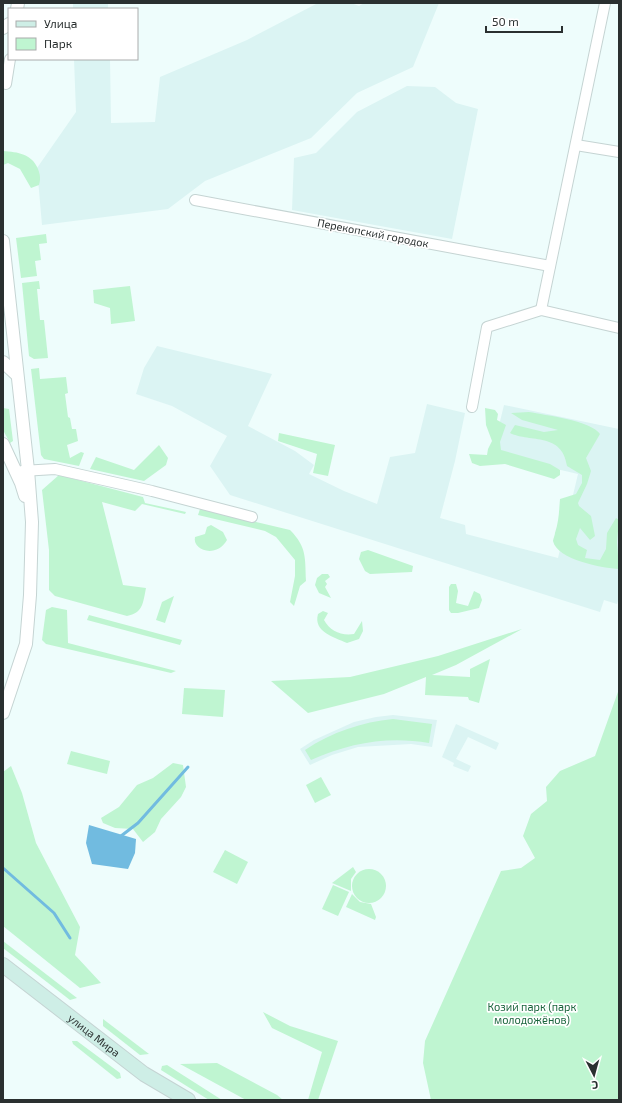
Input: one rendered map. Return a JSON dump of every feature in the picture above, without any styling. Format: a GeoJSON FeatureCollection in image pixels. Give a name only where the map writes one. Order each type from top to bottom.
{"type":"FeatureCollection","features":[{"type":"Feature","properties":{"kind":"main road","name":"улица Мира"},"geometry":{"type":"LineString","coordinates":[[3,965],[144,1074],[188,1100]]}},
{"type":"Feature","properties":{"kind":"street"},"geometry":{"type":"LineString","coordinates":[[541,310],[605,3]]}},
{"type":"Feature","properties":{"kind":"street"},"geometry":{"type":"LineString","coordinates":[[6,84],[10,60]]}},
{"type":"Feature","properties":{"kind":"street"},"geometry":{"type":"LineString","coordinates":[[576,145],[619,152]]}},
{"type":"Feature","properties":{"kind":"street","name":"Перекопский городок"},"geometry":{"type":"LineString","coordinates":[[195,200],[550,266]]}},
{"type":"Feature","properties":{"kind":"street"},"geometry":{"type":"LineString","coordinates":[[3,241],[16,374],[22,471],[32,522],[30,595],[26,644],[3,713]]}},
{"type":"Feature","properties":{"kind":"street"},"geometry":{"type":"LineString","coordinates":[[472,407],[487,327],[541,310],[619,328]]}},
{"type":"Feature","properties":{"kind":"street"},"geometry":{"type":"LineString","coordinates":[[3,362],[16,374]]}},
{"type":"Feature","properties":{"kind":"street"},"geometry":{"type":"LineString","coordinates":[[3,444],[22,471]]}},
{"type":"Feature","properties":{"kind":"street"},"geometry":{"type":"LineString","coordinates":[[22,471],[55,469],[152,491],[252,517]]}},
{"type":"Feature","properties":{"kind":"shaded area"},"geometry":{"type":"Polygon","coordinates":[[[73,3],[108,3],[108,8],[73,8],[73,3]]]}},
{"type":"Feature","properties":{"kind":"shaded area"},"geometry":{"type":"Polygon","coordinates":[[[318,3],[351,3],[359,6],[364,3],[439,3],[413,67],[357,93],[311,138],[205,181],[168,209],[42,225],[37,168],[76,112],[74,60],[110,60],[111,123],[155,122],[160,77],[247,40],[318,3]]]}},
{"type":"Feature","properties":{"kind":"shaded area"},"geometry":{"type":"Polygon","coordinates":[[[407,86],[435,87],[456,103],[478,109],[452,239],[292,210],[294,158],[316,153],[357,112],[407,86]]]}},
{"type":"Feature","properties":{"kind":"shaded area"},"geometry":{"type":"Polygon","coordinates":[[[157,346],[272,374],[248,426],[295,451],[314,465],[309,474],[344,491],[377,504],[390,457],[415,453],[427,404],[465,413],[455,461],[440,518],[465,525],[466,534],[558,558],[578,474],[492,454],[504,405],[619,429],[619,598],[617,604],[604,600],[600,612],[230,495],[210,466],[227,436],[172,406],[136,394],[144,368],[157,346]]]}},
{"type":"Feature","properties":{"kind":"shaded area"},"geometry":{"type":"Polygon","coordinates":[[[393,715],[437,720],[432,747],[411,744],[358,747],[332,755],[310,765],[300,749],[314,740],[354,722],[393,715]]]}},
{"type":"Feature","properties":{"kind":"shaded area"},"geometry":{"type":"Polygon","coordinates":[[[456,724],[499,743],[496,750],[468,737],[456,759],[471,766],[468,772],[453,766],[454,763],[442,757],[456,724]]]}},
{"type":"Feature","properties":{"kind":"green space"},"geometry":{"type":"Polygon","coordinates":[[[3,151],[19,153],[32,160],[38,169],[40,178],[39,185],[31,188],[20,169],[8,163],[3,165],[3,151]]]}},
{"type":"Feature","properties":{"kind":"green space"},"geometry":{"type":"Polygon","coordinates":[[[46,234],[47,243],[39,244],[41,260],[35,261],[37,276],[21,278],[16,238],[46,234]]]}},
{"type":"Feature","properties":{"kind":"green space"},"geometry":{"type":"Polygon","coordinates":[[[39,281],[40,289],[37,289],[40,320],[44,320],[48,358],[34,359],[29,356],[22,283],[39,281]]]}},
{"type":"Feature","properties":{"kind":"green space"},"geometry":{"type":"Polygon","coordinates":[[[130,286],[135,321],[111,324],[110,308],[94,303],[93,290],[130,286]]]}},
{"type":"Feature","properties":{"kind":"green space"},"geometry":{"type":"Polygon","coordinates":[[[39,368],[40,379],[66,377],[68,393],[65,394],[68,417],[70,418],[72,429],[76,429],[78,441],[67,445],[70,458],[81,452],[84,453],[79,466],[44,459],[41,455],[31,369],[39,368]]]}},
{"type":"Feature","properties":{"kind":"green space"},"geometry":{"type":"Polygon","coordinates":[[[3,408],[9,409],[13,441],[10,443],[3,430],[3,408]]]}},
{"type":"Feature","properties":{"kind":"green space"},"geometry":{"type":"Polygon","coordinates":[[[485,408],[495,410],[498,414],[497,420],[506,425],[500,442],[501,450],[550,464],[560,470],[560,475],[554,479],[505,464],[480,466],[472,463],[469,454],[487,455],[492,441],[486,425],[485,408]]]}},
{"type":"Feature","properties":{"kind":"green space"},"geometry":{"type":"Polygon","coordinates":[[[529,412],[578,422],[595,429],[600,434],[586,458],[591,471],[578,503],[579,506],[591,516],[595,536],[590,540],[580,528],[576,539],[578,545],[587,550],[585,558],[600,560],[606,549],[607,533],[616,518],[619,520],[617,542],[619,569],[582,562],[571,558],[556,548],[553,541],[558,520],[560,499],[576,494],[582,483],[582,475],[567,466],[564,455],[559,448],[552,443],[510,433],[515,425],[544,432],[558,430],[522,420],[511,413],[529,412]]]}},
{"type":"Feature","properties":{"kind":"green space"},"geometry":{"type":"Polygon","coordinates":[[[279,433],[335,445],[328,476],[313,473],[317,454],[278,441],[279,433]]]}},
{"type":"Feature","properties":{"kind":"green space"},"geometry":{"type":"Polygon","coordinates":[[[159,445],[168,458],[166,465],[144,481],[90,469],[96,457],[134,470],[159,445]]]}},
{"type":"Feature","properties":{"kind":"green space"},"geometry":{"type":"Polygon","coordinates":[[[59,475],[143,497],[145,503],[186,512],[185,514],[142,504],[135,511],[102,502],[123,585],[146,588],[139,610],[132,615],[127,616],[55,596],[49,590],[49,550],[42,490],[59,475]]]}},
{"type":"Feature","properties":{"kind":"green space"},"geometry":{"type":"Polygon","coordinates":[[[200,509],[290,530],[296,536],[304,553],[306,581],[300,586],[294,606],[290,602],[295,576],[295,560],[276,537],[265,531],[198,515],[200,509]]]}},
{"type":"Feature","properties":{"kind":"green space"},"geometry":{"type":"Polygon","coordinates":[[[211,525],[223,532],[227,540],[217,549],[211,551],[201,549],[195,542],[195,537],[205,534],[207,527],[211,525]]]}},
{"type":"Feature","properties":{"kind":"green space"},"geometry":{"type":"Polygon","coordinates":[[[368,550],[413,566],[412,572],[370,574],[365,571],[359,559],[361,552],[368,550]]]}},
{"type":"Feature","properties":{"kind":"green space"},"geometry":{"type":"Polygon","coordinates":[[[322,574],[328,574],[330,577],[325,581],[327,584],[325,587],[331,598],[319,593],[315,585],[317,578],[322,574]]]}},
{"type":"Feature","properties":{"kind":"green space"},"geometry":{"type":"Polygon","coordinates":[[[451,584],[456,584],[458,591],[456,603],[468,606],[474,591],[480,594],[482,600],[479,608],[458,613],[451,613],[449,610],[449,587],[451,584]]]}},
{"type":"Feature","properties":{"kind":"green space"},"geometry":{"type":"Polygon","coordinates":[[[174,596],[165,623],[156,620],[162,602],[174,596]]]}},
{"type":"Feature","properties":{"kind":"green space"},"geometry":{"type":"Polygon","coordinates":[[[52,607],[67,610],[68,643],[176,671],[171,673],[46,644],[42,640],[46,610],[52,607]]]}},
{"type":"Feature","properties":{"kind":"green space"},"geometry":{"type":"Polygon","coordinates":[[[323,611],[328,613],[324,620],[326,624],[336,632],[354,634],[362,621],[363,631],[359,639],[347,643],[322,630],[317,620],[318,614],[323,611]]]}},
{"type":"Feature","properties":{"kind":"green space"},"geometry":{"type":"Polygon","coordinates":[[[89,615],[182,640],[180,645],[87,620],[89,615]]]}},
{"type":"Feature","properties":{"kind":"green space"},"geometry":{"type":"Polygon","coordinates":[[[522,629],[456,665],[432,675],[470,677],[470,669],[490,659],[479,703],[469,700],[468,697],[425,695],[426,677],[384,694],[308,713],[271,681],[350,677],[438,656],[522,629]]]}},
{"type":"Feature","properties":{"kind":"green space"},"geometry":{"type":"Polygon","coordinates":[[[184,688],[225,690],[223,717],[182,714],[184,688]]]}},
{"type":"Feature","properties":{"kind":"green space","name":"Козий парк (парк молодожёнов)"},"geometry":{"type":"Polygon","coordinates":[[[619,689],[619,1100],[431,1100],[423,1063],[425,1041],[501,871],[521,868],[535,858],[523,836],[531,814],[547,801],[546,787],[560,771],[595,756],[619,689]]]}},
{"type":"Feature","properties":{"kind":"green space"},"geometry":{"type":"Polygon","coordinates":[[[393,719],[432,724],[429,743],[398,740],[369,742],[340,749],[311,760],[305,750],[326,738],[359,725],[393,719]]]}},
{"type":"Feature","properties":{"kind":"green space"},"geometry":{"type":"Polygon","coordinates":[[[71,751],[110,761],[107,774],[67,764],[71,751]]]}},
{"type":"Feature","properties":{"kind":"green space"},"geometry":{"type":"Polygon","coordinates":[[[173,763],[183,765],[186,787],[181,797],[161,819],[155,832],[143,842],[133,829],[115,828],[103,823],[101,818],[119,807],[137,785],[153,778],[173,763]]]}},
{"type":"Feature","properties":{"kind":"green space"},"geometry":{"type":"Polygon","coordinates":[[[11,766],[22,793],[36,843],[80,927],[75,955],[101,983],[80,988],[3,926],[3,772],[11,766]]]}},
{"type":"Feature","properties":{"kind":"green space"},"geometry":{"type":"Polygon","coordinates":[[[321,777],[331,795],[315,803],[306,785],[321,777]]]}},
{"type":"Feature","properties":{"kind":"green space"},"geometry":{"type":"Polygon","coordinates":[[[225,850],[248,862],[237,884],[213,872],[225,850]]]}},
{"type":"Feature","properties":{"kind":"green space"},"geometry":{"type":"Polygon","coordinates":[[[353,867],[356,872],[351,879],[351,891],[332,883],[353,867]]]}},
{"type":"Feature","properties":{"kind":"green space"},"geometry":{"type":"Polygon","coordinates":[[[366,869],[372,869],[381,874],[385,880],[385,892],[381,898],[372,903],[366,903],[357,898],[352,889],[352,883],[357,874],[366,869]]]}},
{"type":"Feature","properties":{"kind":"green space"},"geometry":{"type":"Polygon","coordinates":[[[333,885],[349,892],[338,916],[322,909],[333,885]]]}},
{"type":"Feature","properties":{"kind":"green space"},"geometry":{"type":"Polygon","coordinates":[[[352,894],[360,902],[371,904],[376,917],[375,920],[346,907],[352,894]]]}},
{"type":"Feature","properties":{"kind":"green space"},"geometry":{"type":"Polygon","coordinates":[[[3,941],[77,998],[70,1000],[3,948],[3,941]]]}},
{"type":"Feature","properties":{"kind":"green space"},"geometry":{"type":"Polygon","coordinates":[[[263,1012],[290,1026],[338,1041],[318,1100],[308,1100],[322,1052],[272,1028],[263,1012]]]}},
{"type":"Feature","properties":{"kind":"green space"},"geometry":{"type":"Polygon","coordinates":[[[103,1019],[149,1054],[140,1055],[103,1026],[103,1019]]]}},
{"type":"Feature","properties":{"kind":"green space"},"geometry":{"type":"Polygon","coordinates":[[[72,1041],[77,1041],[120,1073],[121,1078],[117,1079],[73,1044],[72,1041]]]}},
{"type":"Feature","properties":{"kind":"green space"},"geometry":{"type":"Polygon","coordinates":[[[217,1063],[277,1095],[283,1100],[246,1100],[180,1064],[217,1063]]]}},
{"type":"Feature","properties":{"kind":"green space"},"geometry":{"type":"Polygon","coordinates":[[[167,1065],[222,1100],[209,1100],[161,1070],[162,1066],[167,1065]]]}},
{"type":"Feature","properties":{"kind":"water"},"geometry":{"type":"Polygon","coordinates":[[[89,825],[136,839],[135,853],[128,869],[92,864],[86,843],[89,825]]]}},
{"type":"Feature","properties":{"kind":"waterway"},"geometry":{"type":"LineString","coordinates":[[121,836],[138,823],[188,767]]}},
{"type":"Feature","properties":{"kind":"waterway"},"geometry":{"type":"LineString","coordinates":[[3,868],[54,913],[70,938]]}}]}
